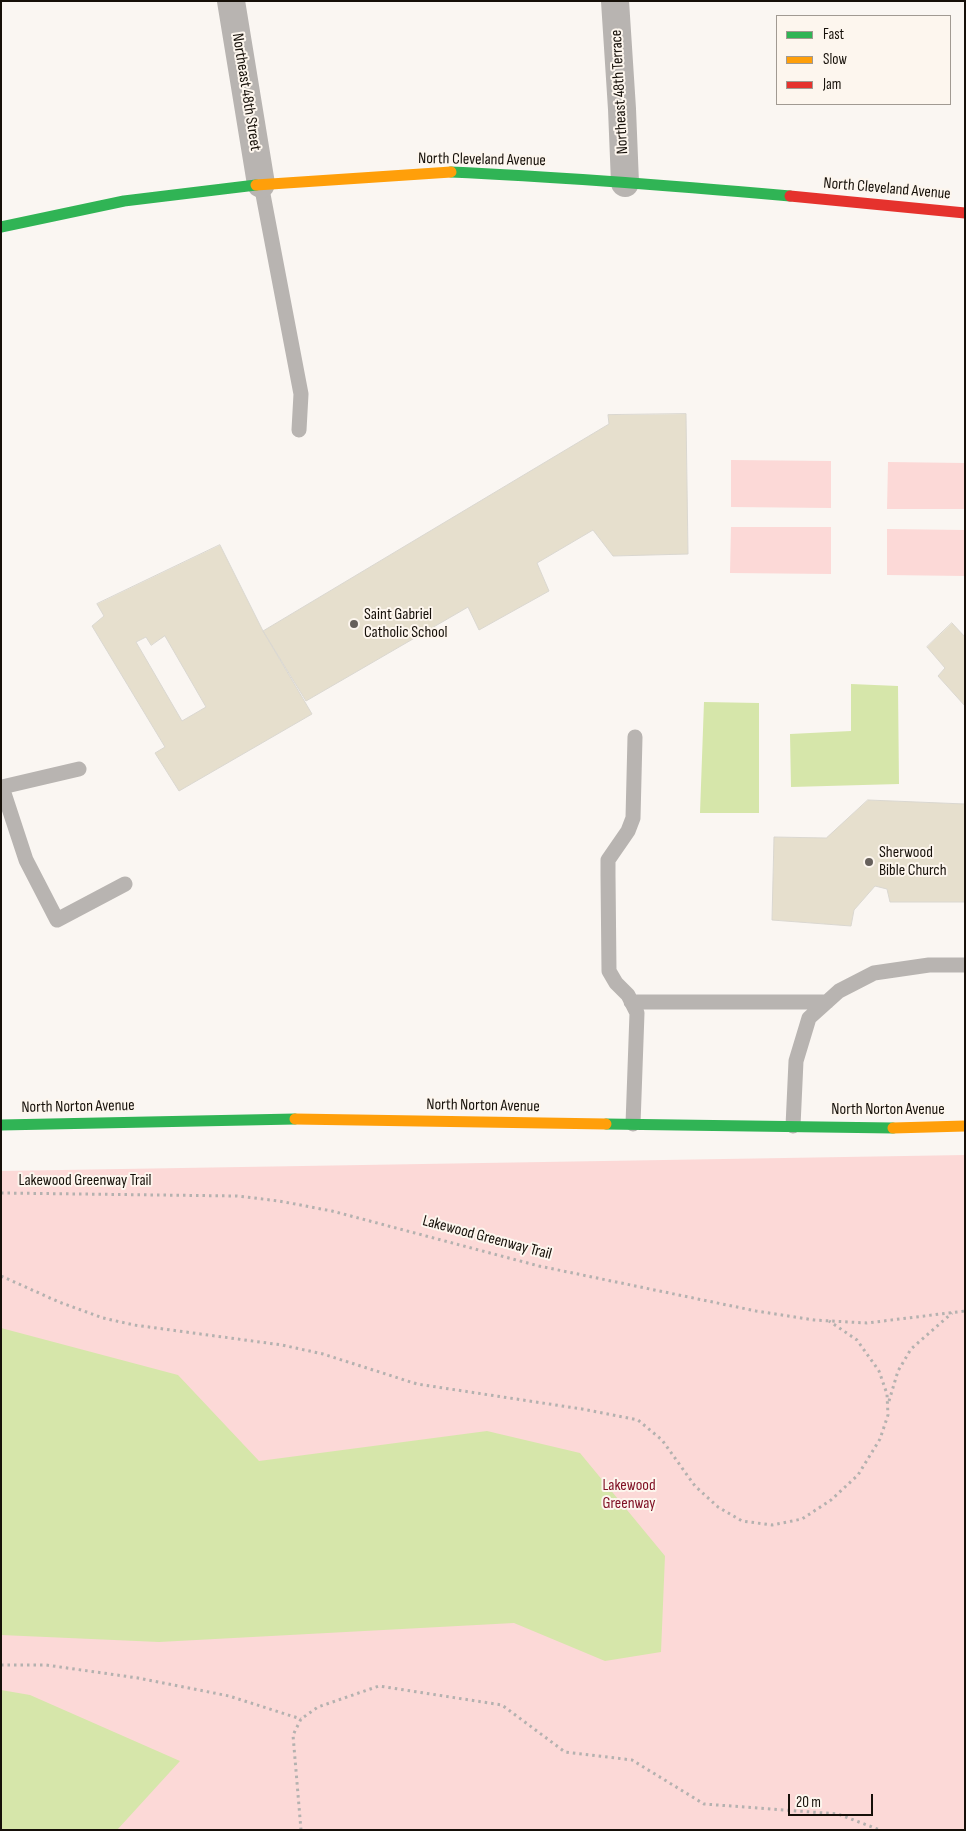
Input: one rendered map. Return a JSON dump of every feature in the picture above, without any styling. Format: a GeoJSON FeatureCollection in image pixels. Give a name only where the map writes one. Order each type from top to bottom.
{"type":"FeatureCollection","features":[{"type":"Feature","properties":{"kind":"street","name":"Northeast 48th Street"},"geometry":{"type":"LineString","coordinates":[[231,1],[261,184]]}},
{"type":"Feature","properties":{"kind":"street","name":"Northeast 48th Terrace"},"geometry":{"type":"LineString","coordinates":[[615,1],[625,182]]}},
{"type":"Feature","properties":{"kind":"street","name":"North Cleveland Avenue"},"geometry":{"type":"LineString","coordinates":[[1,227],[124,201],[261,184],[450,172],[516,174],[625,182],[965,213]]}},
{"type":"Feature","properties":{"kind":"street","name":"North Norton Avenue"},"geometry":{"type":"LineString","coordinates":[[1,1125],[278,1119],[888,1128],[965,1126]]}},
{"type":"Feature","properties":{"kind":"lane"},"geometry":{"type":"LineString","coordinates":[[261,184],[301,394],[300,430]]}},
{"type":"Feature","properties":{"kind":"lane"},"geometry":{"type":"LineString","coordinates":[[633,1124],[637,1013],[628,995],[616,983],[609,971],[608,860],[628,831],[633,818],[635,737]]}},
{"type":"Feature","properties":{"kind":"lane"},"geometry":{"type":"LineString","coordinates":[[79,769],[2,787],[26,860],[57,920],[125,884]]}},
{"type":"Feature","properties":{"kind":"lane"},"geometry":{"type":"LineString","coordinates":[[793,1126],[796,1061],[809,1018],[839,991],[874,973],[929,965],[965,965]]}},
{"type":"Feature","properties":{"kind":"lane"},"geometry":{"type":"LineString","coordinates":[[632,1002],[827,1002]]}},
{"type":"Feature","properties":{"kind":"path","name":"Lakewood Greenway Trail"},"geometry":{"type":"LineString","coordinates":[[1,1193],[236,1196],[278,1201],[332,1211],[539,1266],[756,1311],[829,1321],[867,1322],[965,1311]]}},
{"type":"Feature","properties":{"kind":"path"},"geometry":{"type":"LineString","coordinates":[[1,1276],[59,1302],[103,1318],[134,1325],[282,1345],[323,1354],[417,1384],[562,1406],[638,1420],[662,1440],[696,1486],[718,1507],[742,1521],[772,1525],[802,1519],[831,1500],[858,1475],[880,1439],[888,1415],[887,1394],[879,1371],[857,1340],[829,1321]]}},
{"type":"Feature","properties":{"kind":"path"},"geometry":{"type":"LineString","coordinates":[[888,1404],[898,1371],[910,1349],[953,1313]]}},
{"type":"Feature","properties":{"kind":"path"},"geometry":{"type":"LineString","coordinates":[[1,1665],[46,1665],[138,1678],[229,1696],[301,1719]]}},
{"type":"Feature","properties":{"kind":"path"},"geometry":{"type":"LineString","coordinates":[[301,1830],[293,1735],[301,1719],[318,1707],[379,1686],[502,1705],[565,1752],[632,1760],[704,1804],[838,1814],[880,1830]]}},
{"type":"Feature","properties":{"kind":"green space"},"geometry":{"type":"Polygon","coordinates":[[[731,460],[831,461],[831,508],[731,507],[731,460]]]}},
{"type":"Feature","properties":{"kind":"green space"},"geometry":{"type":"Polygon","coordinates":[[[888,462],[965,463],[965,509],[887,509],[888,462]]]}},
{"type":"Feature","properties":{"kind":"green space"},"geometry":{"type":"Polygon","coordinates":[[[731,527],[831,527],[831,574],[730,573],[731,527]]]}},
{"type":"Feature","properties":{"kind":"green space"},"geometry":{"type":"Polygon","coordinates":[[[887,529],[965,530],[965,576],[887,575],[887,529]]]}},
{"type":"Feature","properties":{"kind":"green space","name":"Lakewood Greenway"},"geometry":{"type":"Polygon","coordinates":[[[965,1155],[965,1830],[1,1830],[1,1171],[965,1155]]]}},
{"type":"Feature","properties":{"kind":"shaded area"},"geometry":{"type":"Polygon","coordinates":[[[851,684],[898,686],[899,784],[791,787],[790,734],[851,731],[851,684]]]}},
{"type":"Feature","properties":{"kind":"shaded area"},"geometry":{"type":"Polygon","coordinates":[[[704,702],[759,703],[759,813],[700,813],[704,702]]]}},
{"type":"Feature","properties":{"kind":"shaded area"},"geometry":{"type":"Polygon","coordinates":[[[1,1328],[178,1375],[259,1461],[487,1431],[580,1453],[665,1556],[661,1652],[605,1661],[514,1623],[159,1642],[1,1635],[1,1328]]]}},
{"type":"Feature","properties":{"kind":"shaded area"},"geometry":{"type":"Polygon","coordinates":[[[1,1690],[30,1695],[180,1761],[117,1830],[1,1830],[1,1690]]]}},
{"type":"Feature","properties":{"kind":"building","name":"Saint Gabriel Catholic School"},"geometry":{"type":"Polygon","coordinates":[[[686,414],[688,554],[613,556],[593,530],[537,563],[549,591],[479,630],[468,607],[306,701],[263,631],[609,424],[608,415],[686,414]]]}},
{"type":"Feature","properties":{"kind":"building"},"geometry":{"type":"Polygon","coordinates":[[[220,545],[263,631],[312,714],[179,791],[155,753],[165,747],[92,626],[104,616],[97,604],[220,545]],[[165,636],[151,645],[146,637],[136,642],[182,721],[206,707],[165,636]]]}},
{"type":"Feature","properties":{"kind":"building"},"geometry":{"type":"Polygon","coordinates":[[[952,623],[965,637],[965,706],[938,676],[945,668],[927,647],[952,623]]]}},
{"type":"Feature","properties":{"kind":"building","name":"Sherwood Bible Church"},"geometry":{"type":"Polygon","coordinates":[[[868,800],[965,804],[965,902],[890,902],[887,889],[875,886],[854,910],[851,926],[772,920],[774,837],[826,838],[868,800]]]}},
{"type":"Feature","properties":{"kind":"traffic: fast"},"geometry":{"type":"LineString","coordinates":[[451,172],[536,176],[790,196]]}},
{"type":"Feature","properties":{"kind":"traffic: fast"},"geometry":{"type":"LineString","coordinates":[[1,227],[124,201],[256,185]]}},
{"type":"Feature","properties":{"kind":"traffic: fast"},"geometry":{"type":"LineString","coordinates":[[1,1125],[295,1119]]}},
{"type":"Feature","properties":{"kind":"traffic: fast"},"geometry":{"type":"LineString","coordinates":[[606,1124],[893,1128]]}},
{"type":"Feature","properties":{"kind":"traffic: slow"},"geometry":{"type":"LineString","coordinates":[[256,185],[451,172]]}},
{"type":"Feature","properties":{"kind":"traffic: slow"},"geometry":{"type":"LineString","coordinates":[[295,1119],[606,1124]]}},
{"type":"Feature","properties":{"kind":"traffic: slow"},"geometry":{"type":"LineString","coordinates":[[893,1128],[965,1126]]}},
{"type":"Feature","properties":{"kind":"traffic: jam"},"geometry":{"type":"LineString","coordinates":[[790,196],[965,213]]}},
{"type":"Feature","properties":{"kind":"place","name":"Saint Gabriel Catholic School"},"geometry":{"type":"Point","coordinates":[354,624]}},
{"type":"Feature","properties":{"kind":"place","name":"Sherwood Bible Church"},"geometry":{"type":"Point","coordinates":[869,862]}}]}
